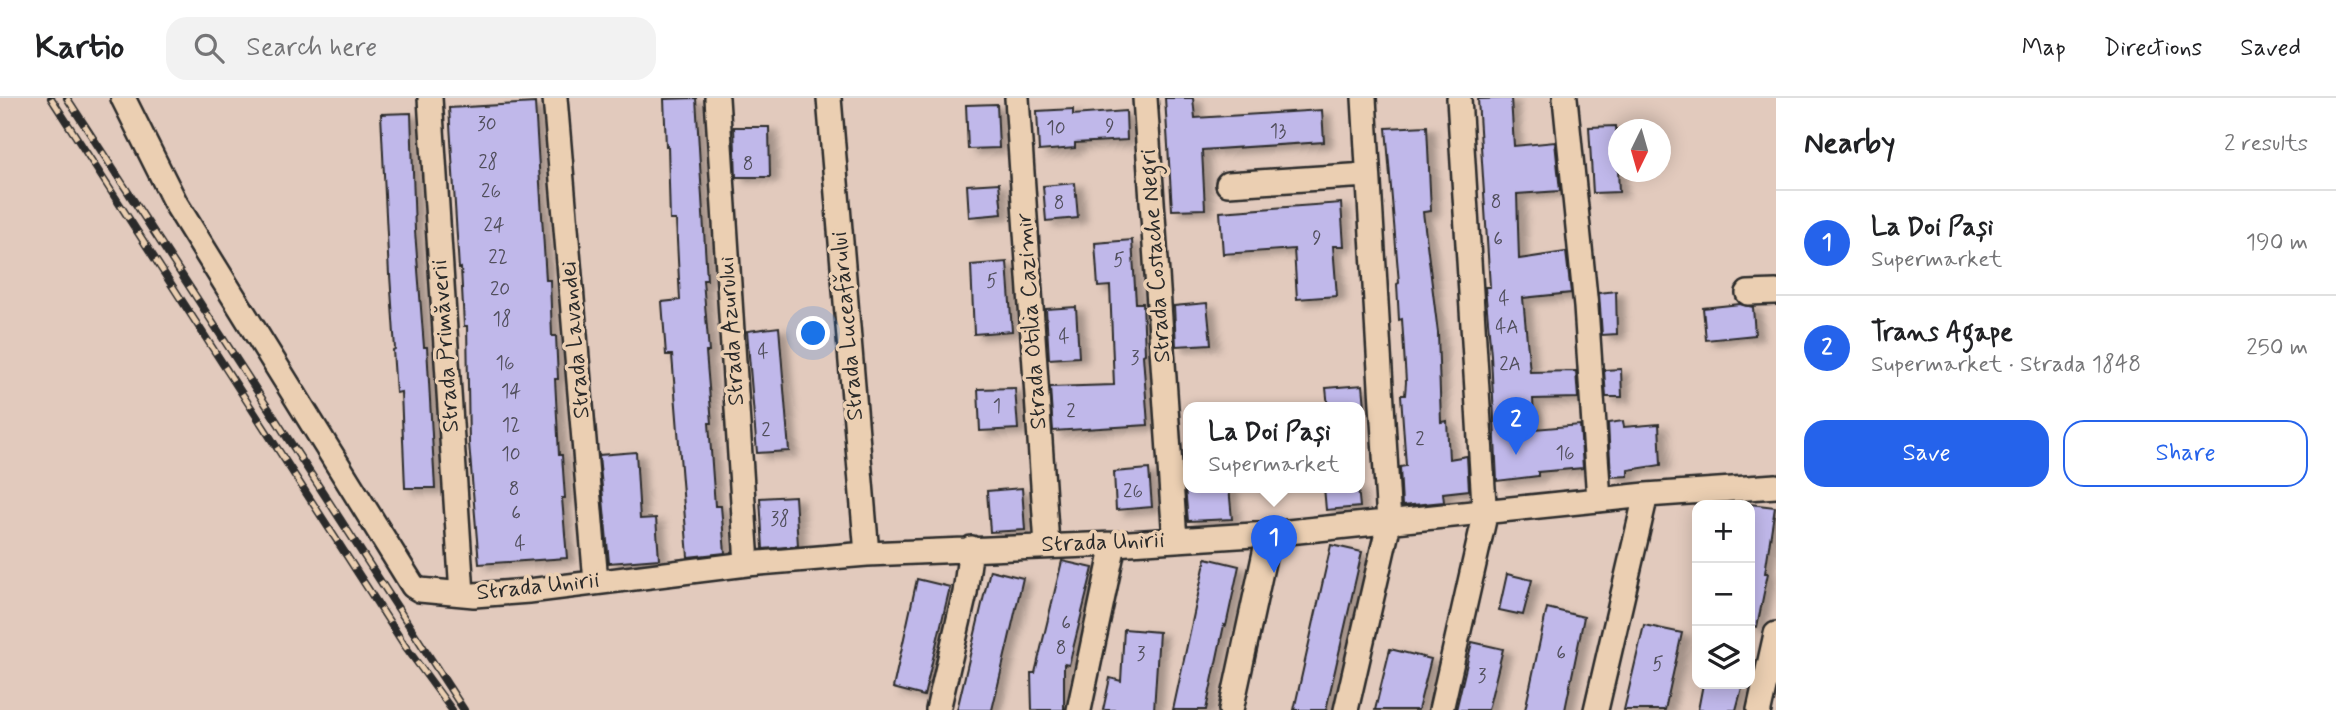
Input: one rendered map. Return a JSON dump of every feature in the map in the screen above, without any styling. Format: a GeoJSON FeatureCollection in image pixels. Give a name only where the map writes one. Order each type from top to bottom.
{"type":"FeatureCollection","features":[{"type":"Feature","properties":{"kind":"street","name":"Strada Primăverii"},"geometry":{"type":"LineString","coordinates":[[430,98],[462,594]]}},
{"type":"Feature","properties":{"kind":"street","name":"Strada Lavandei"},"geometry":{"type":"LineString","coordinates":[[555,98],[596,582]]}},
{"type":"Feature","properties":{"kind":"street","name":"Strada Azurului"},"geometry":{"type":"LineString","coordinates":[[717,98],[747,564]]}},
{"type":"Feature","properties":{"kind":"street","name":"Strada Luceafǎrului"},"geometry":{"type":"LineString","coordinates":[[830,98],[867,554]]}},
{"type":"Feature","properties":{"kind":"street","name":"Strada Otilia Cazimir"},"geometry":{"type":"LineString","coordinates":[[1017,98],[1047,545]]}},
{"type":"Feature","properties":{"kind":"street","name":"Strada Costache Negri"},"geometry":{"type":"LineString","coordinates":[[1145,98],[1175,540]]}},
{"type":"Feature","properties":{"kind":"street"},"geometry":{"type":"LineString","coordinates":[[1346,710],[1389,523],[1364,98]]}},
{"type":"Feature","properties":{"kind":"street"},"geometry":{"type":"LineString","coordinates":[[1441,710],[1484,520],[1481,512],[1484,504],[1460,98]]}},
{"type":"Feature","properties":{"kind":"street"},"geometry":{"type":"LineString","coordinates":[[1565,98],[1586,307],[1600,500]]}},
{"type":"Feature","properties":{"kind":"street","name":"Strada Unirii"},"geometry":{"type":"LineString","coordinates":[[130,102],[176,204],[413,586],[429,591],[462,594],[529,591],[747,564],[867,554],[1114,544],[1269,534],[1646,495],[1776,486]]}},
{"type":"Feature","properties":{"kind":"street"},"geometry":{"type":"LineString","coordinates":[[1228,184],[1367,175]]}},
{"type":"Feature","properties":{"kind":"street"},"geometry":{"type":"LineString","coordinates":[[1748,293],[1776,292]]}},
{"type":"Feature","properties":{"kind":"street"},"geometry":{"type":"LineString","coordinates":[[1597,710],[1646,495]]}},
{"type":"Feature","properties":{"kind":"street"},"geometry":{"type":"LineString","coordinates":[[1231,710],[1269,534]]}},
{"type":"Feature","properties":{"kind":"street"},"geometry":{"type":"LineString","coordinates":[[1079,710],[1114,544]]}},
{"type":"Feature","properties":{"kind":"street"},"geometry":{"type":"LineString","coordinates":[[938,710],[965,593],[971,548]]}},
{"type":"Feature","properties":{"kind":"street"},"geometry":{"type":"LineString","coordinates":[[1765,707],[1776,634]]}},
{"type":"Feature","properties":{"kind":"building"},"geometry":{"type":"Polygon","coordinates":[[[696,98],[707,280],[703,280],[712,423],[709,423],[715,506],[721,506],[725,553],[688,557],[672,355],[666,355],[662,302],[680,300],[676,220],[670,220],[664,99],[696,98]]]}},
{"type":"Feature","properties":{"kind":"building"},"geometry":{"type":"Polygon","coordinates":[[[1165,98],[1193,98],[1195,118],[1322,110],[1324,142],[1202,150],[1205,209],[1172,210],[1165,98]]]}},
{"type":"Feature","properties":{"kind":"building"},"geometry":{"type":"Polygon","coordinates":[[[1511,98],[1514,146],[1555,142],[1560,191],[1517,194],[1519,259],[1566,252],[1571,293],[1523,298],[1530,372],[1576,371],[1578,398],[1533,399],[1535,429],[1580,425],[1583,468],[1538,472],[1538,476],[1497,481],[1485,287],[1490,287],[1478,99],[1511,98]]]}},
{"type":"Feature","properties":{"kind":"building"},"geometry":{"type":"Polygon","coordinates":[[[535,103],[546,280],[550,280],[552,336],[556,336],[558,379],[555,379],[567,558],[479,564],[469,443],[467,326],[464,326],[461,268],[459,269],[449,108],[535,103]]]}},
{"type":"Feature","properties":{"kind":"building"},"geometry":{"type":"Polygon","coordinates":[[[997,104],[999,148],[968,149],[966,105],[997,104]]]}},
{"type":"Feature","properties":{"kind":"building"},"geometry":{"type":"Polygon","coordinates":[[[1073,109],[1073,115],[1126,111],[1127,140],[1075,143],[1075,148],[1039,151],[1037,111],[1073,109]]]}},
{"type":"Feature","properties":{"kind":"building"},"geometry":{"type":"Polygon","coordinates":[[[411,113],[415,231],[424,347],[427,347],[435,488],[405,488],[401,392],[396,393],[393,350],[381,114],[411,113]]]}},
{"type":"Feature","properties":{"kind":"building"},"geometry":{"type":"Polygon","coordinates":[[[1427,126],[1431,211],[1423,212],[1438,333],[1441,422],[1447,421],[1449,459],[1467,456],[1469,490],[1443,493],[1444,502],[1402,506],[1400,467],[1406,466],[1401,395],[1405,395],[1406,382],[1402,319],[1399,320],[1399,283],[1386,128],[1427,126]]]}},
{"type":"Feature","properties":{"kind":"building"},"geometry":{"type":"Polygon","coordinates":[[[1608,126],[1608,182],[1619,182],[1619,192],[1593,193],[1589,127],[1608,126]]]}},
{"type":"Feature","properties":{"kind":"building"},"geometry":{"type":"Polygon","coordinates":[[[734,127],[769,127],[770,177],[736,177],[734,127]]]}},
{"type":"Feature","properties":{"kind":"building"},"geometry":{"type":"Polygon","coordinates":[[[999,183],[1002,214],[969,217],[967,185],[999,183]]]}},
{"type":"Feature","properties":{"kind":"building"},"geometry":{"type":"Polygon","coordinates":[[[1075,183],[1078,218],[1046,221],[1043,186],[1075,183]]]}},
{"type":"Feature","properties":{"kind":"building"},"geometry":{"type":"Polygon","coordinates":[[[1341,203],[1344,246],[1333,246],[1337,296],[1297,299],[1294,249],[1223,254],[1220,212],[1341,203]]]}},
{"type":"Feature","properties":{"kind":"building"},"geometry":{"type":"Polygon","coordinates":[[[1132,240],[1136,303],[1143,303],[1143,355],[1148,425],[1053,431],[1050,387],[1114,385],[1110,286],[1098,287],[1095,243],[1132,240]]]}},
{"type":"Feature","properties":{"kind":"building"},"geometry":{"type":"Polygon","coordinates":[[[1007,262],[1012,331],[974,334],[971,265],[1007,262]]]}},
{"type":"Feature","properties":{"kind":"building"},"geometry":{"type":"Polygon","coordinates":[[[1616,291],[1617,334],[1602,335],[1599,293],[1616,291]]]}},
{"type":"Feature","properties":{"kind":"building"},"geometry":{"type":"Polygon","coordinates":[[[1207,303],[1211,344],[1176,346],[1174,306],[1207,303]]]}},
{"type":"Feature","properties":{"kind":"building"},"geometry":{"type":"Polygon","coordinates":[[[1740,304],[1753,307],[1755,335],[1706,340],[1703,308],[1740,304]]]}},
{"type":"Feature","properties":{"kind":"building"},"geometry":{"type":"Polygon","coordinates":[[[1076,307],[1079,357],[1049,359],[1046,309],[1076,307]]]}},
{"type":"Feature","properties":{"kind":"building"},"geometry":{"type":"Polygon","coordinates":[[[779,327],[789,451],[757,453],[747,331],[779,327]]]}},
{"type":"Feature","properties":{"kind":"building"},"geometry":{"type":"Polygon","coordinates":[[[1621,369],[1622,397],[1606,397],[1604,370],[1621,369]]]}},
{"type":"Feature","properties":{"kind":"building"},"geometry":{"type":"Polygon","coordinates":[[[1363,385],[1365,402],[1327,402],[1326,388],[1363,385]]]}},
{"type":"Feature","properties":{"kind":"building"},"geometry":{"type":"Polygon","coordinates":[[[1015,388],[1018,429],[980,431],[978,389],[1015,388]]]}},
{"type":"Feature","properties":{"kind":"building"},"geometry":{"type":"Polygon","coordinates":[[[1623,421],[1624,427],[1659,424],[1661,465],[1628,470],[1628,476],[1611,477],[1608,423],[1623,421]]]}},
{"type":"Feature","properties":{"kind":"building"},"geometry":{"type":"Polygon","coordinates":[[[636,452],[640,519],[656,518],[659,559],[609,563],[599,455],[636,452]]]}},
{"type":"Feature","properties":{"kind":"building"},"geometry":{"type":"Polygon","coordinates":[[[1149,469],[1152,507],[1116,510],[1114,472],[1149,469]]]}},
{"type":"Feature","properties":{"kind":"building"},"geometry":{"type":"Polygon","coordinates":[[[1022,488],[1025,530],[990,532],[987,491],[1022,488]]]}},
{"type":"Feature","properties":{"kind":"building"},"geometry":{"type":"Polygon","coordinates":[[[1186,493],[1230,493],[1232,519],[1188,521],[1186,493]]]}},
{"type":"Feature","properties":{"kind":"building"},"geometry":{"type":"Polygon","coordinates":[[[1325,493],[1359,493],[1360,507],[1326,510],[1325,493]]]}},
{"type":"Feature","properties":{"kind":"building"},"geometry":{"type":"Polygon","coordinates":[[[795,496],[798,546],[763,549],[760,498],[795,496]]]}},
{"type":"Feature","properties":{"kind":"building"},"geometry":{"type":"Polygon","coordinates":[[[1755,505],[1775,507],[1765,573],[1768,573],[1757,627],[1755,505]]]}},
{"type":"Feature","properties":{"kind":"building"},"geometry":{"type":"Polygon","coordinates":[[[1331,545],[1362,552],[1326,710],[1294,710],[1331,545]]]}},
{"type":"Feature","properties":{"kind":"building"},"geometry":{"type":"Polygon","coordinates":[[[1206,558],[1239,566],[1226,626],[1224,625],[1206,710],[1173,710],[1206,558]]]}},
{"type":"Feature","properties":{"kind":"building"},"geometry":{"type":"Polygon","coordinates":[[[1062,561],[1093,568],[1069,665],[1064,664],[1064,710],[1032,710],[1031,673],[1035,673],[1062,561]]]}},
{"type":"Feature","properties":{"kind":"building"},"geometry":{"type":"Polygon","coordinates":[[[990,570],[1023,578],[1008,643],[992,710],[957,710],[990,570]]]}},
{"type":"Feature","properties":{"kind":"building"},"geometry":{"type":"Polygon","coordinates":[[[1507,574],[1532,580],[1523,615],[1499,610],[1507,574]]]}},
{"type":"Feature","properties":{"kind":"building"},"geometry":{"type":"Polygon","coordinates":[[[917,579],[950,587],[924,696],[893,688],[917,579]]]}},
{"type":"Feature","properties":{"kind":"building"},"geometry":{"type":"Polygon","coordinates":[[[1547,608],[1584,617],[1565,710],[1525,710],[1547,608]]]}},
{"type":"Feature","properties":{"kind":"building"},"geometry":{"type":"Polygon","coordinates":[[[1644,625],[1682,633],[1665,710],[1624,710],[1644,625]]]}},
{"type":"Feature","properties":{"kind":"building"},"geometry":{"type":"Polygon","coordinates":[[[1124,629],[1159,632],[1154,710],[1103,710],[1110,678],[1121,681],[1124,629]]]}},
{"type":"Feature","properties":{"kind":"building"},"geometry":{"type":"Polygon","coordinates":[[[1472,642],[1503,649],[1488,710],[1456,710],[1472,642]]]}},
{"type":"Feature","properties":{"kind":"building"},"geometry":{"type":"Polygon","coordinates":[[[1390,649],[1431,659],[1418,710],[1375,710],[1390,649]]]}},
{"type":"Feature","properties":{"kind":"building"},"geometry":{"type":"Polygon","coordinates":[[[1702,689],[1742,689],[1736,710],[1698,710],[1702,689]]]}},
{"type":"Feature","properties":{"kind":"railway"},"geometry":{"type":"LineString","coordinates":[[51,98],[405,646],[452,710]]}},
{"type":"Feature","properties":{"kind":"railway"},"geometry":{"type":"LineString","coordinates":[[67,98],[464,710]]}},
{"type":"Feature","properties":{"kind":"place","name":"Trans Agape"},"geometry":{"type":"Point","coordinates":[1516,455]}},
{"type":"Feature","properties":{"kind":"place","name":"La Doi Pași"},"geometry":{"type":"Point","coordinates":[1274,573]}}]}
